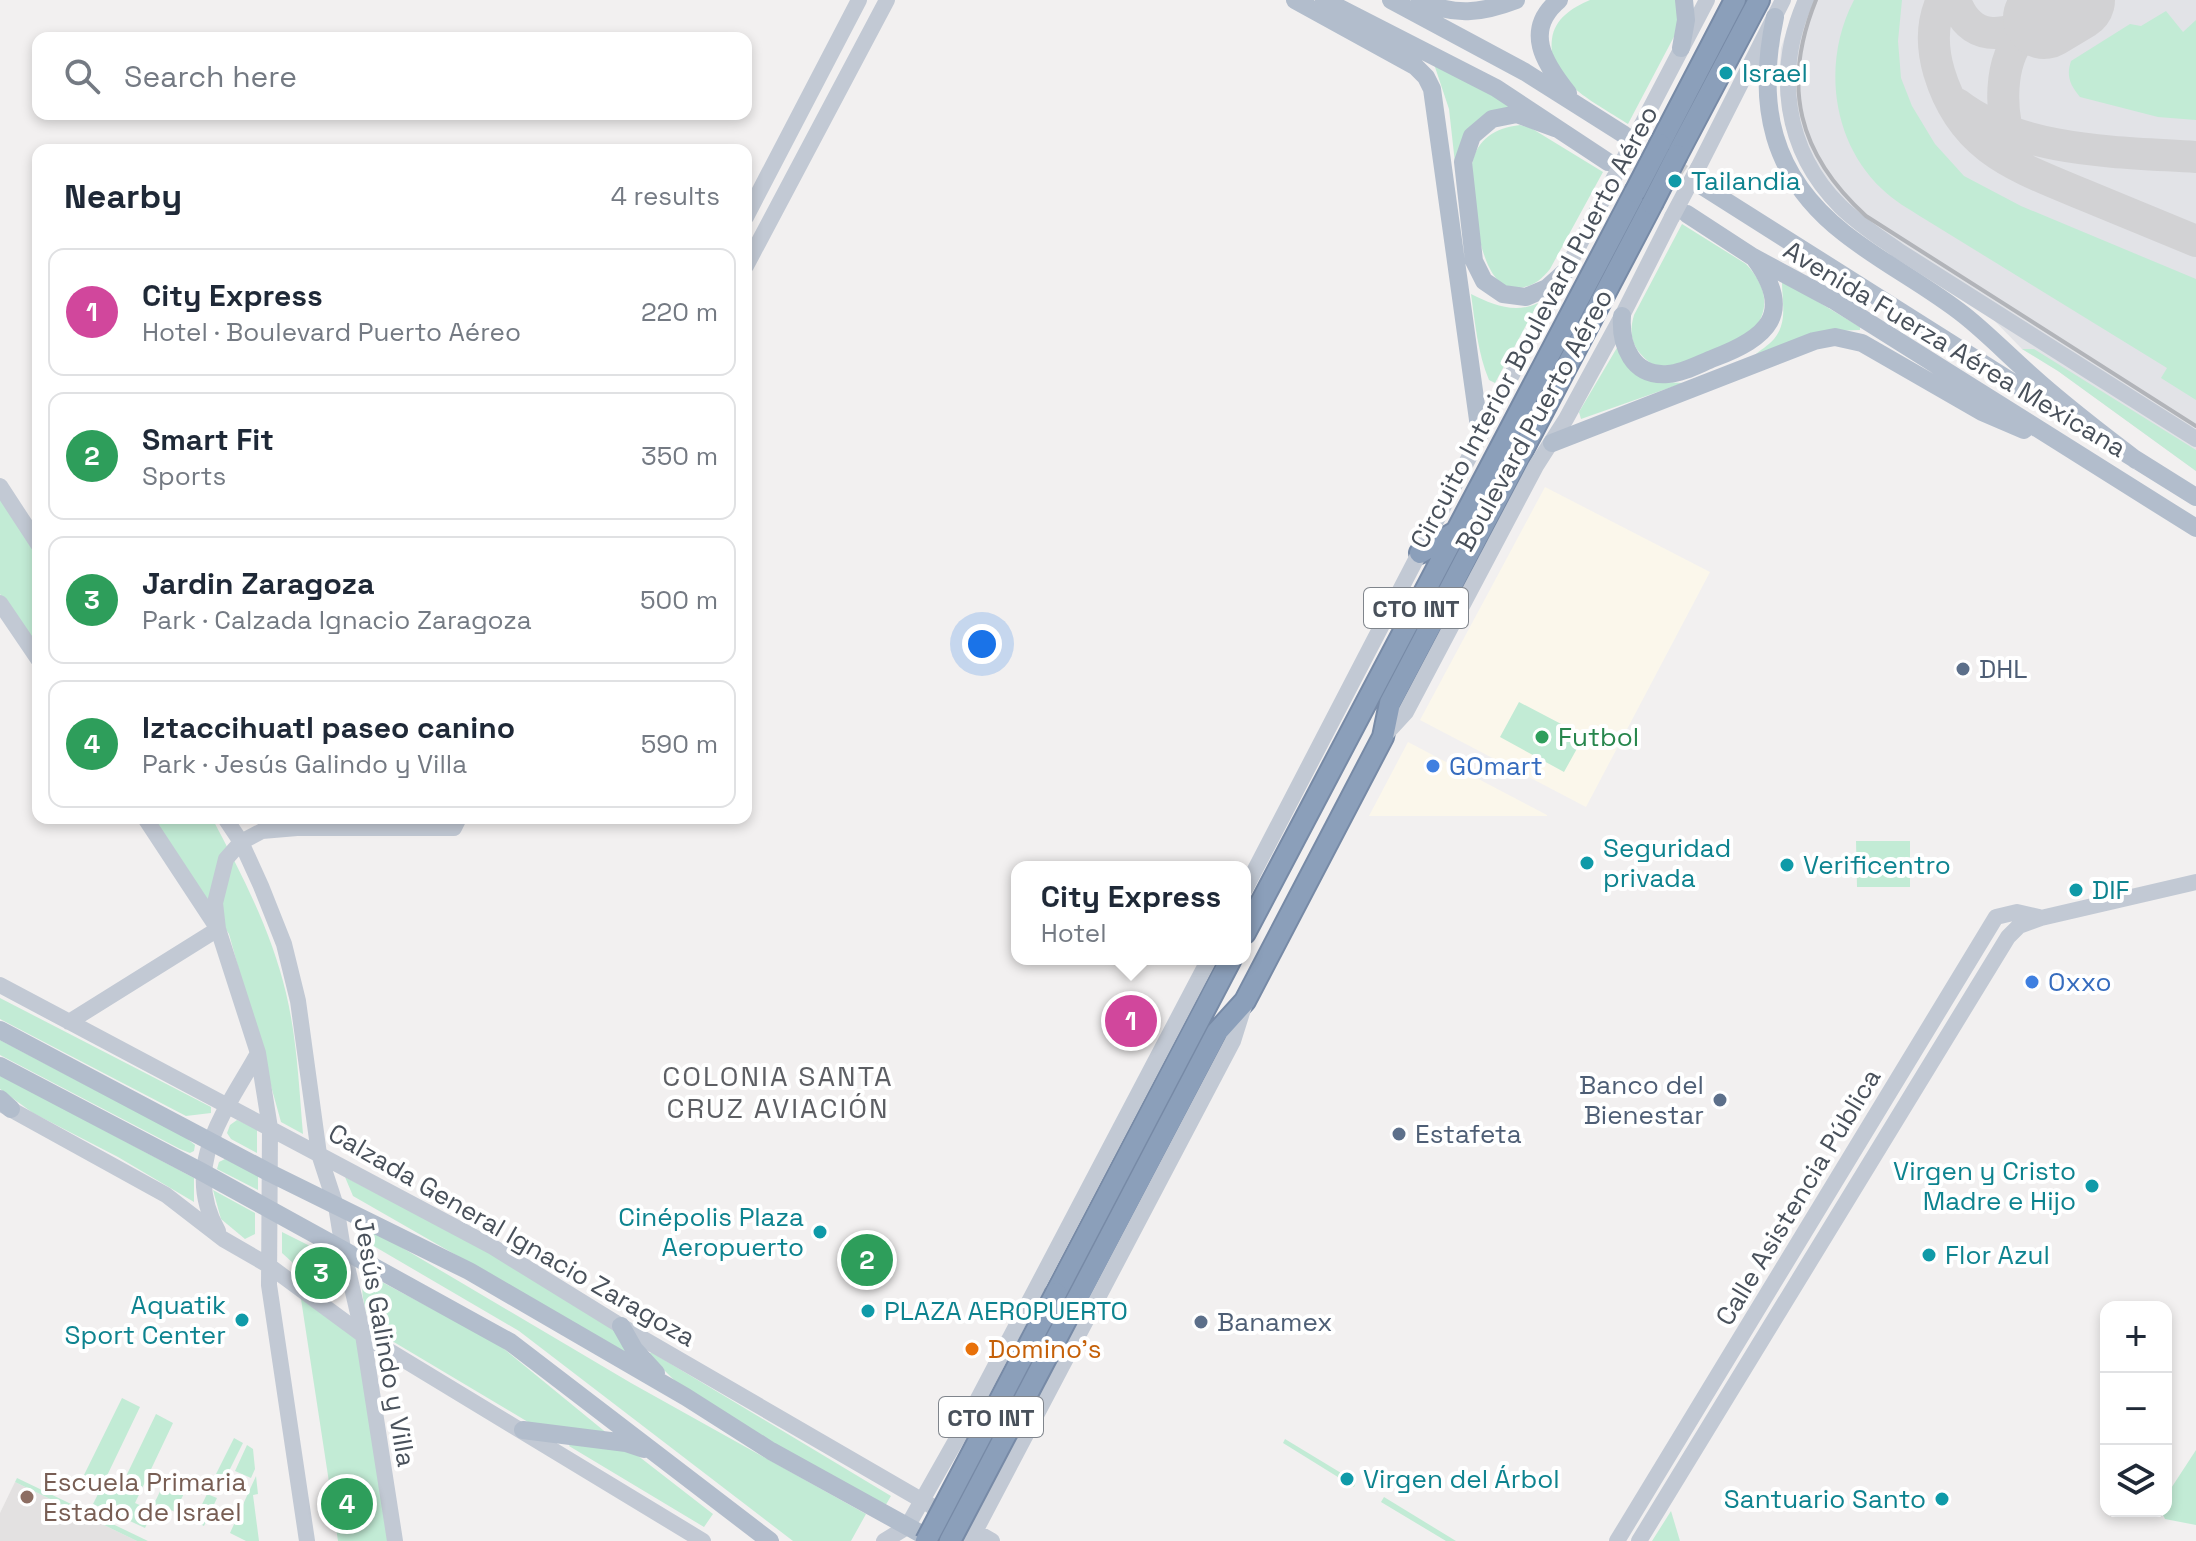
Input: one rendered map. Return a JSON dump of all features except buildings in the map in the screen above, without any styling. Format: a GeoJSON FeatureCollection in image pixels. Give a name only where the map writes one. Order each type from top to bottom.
{"type":"FeatureCollection","features":[{"type":"Feature","properties":{"kind":"highway","name":"Circuito Interior Boulevard Puerto Aéreo"},"geometry":{"type":"LineString","coordinates":[[1383,737],[1390,703],[1668,149],[1735,0]]}},
{"type":"Feature","properties":{"kind":"highway","name":"Circuito Interior Boulevard Puerto Aéreo"},"geometry":{"type":"LineString","coordinates":[[1668,149],[1759,0]]}},
{"type":"Feature","properties":{"kind":"highway","name":"Circuito Interior Boulevard Puerto Aéreo"},"geometry":{"type":"LineString","coordinates":[[1251,922],[1457,531],[1643,198]]}},
{"type":"Feature","properties":{"kind":"highway"},"geometry":{"type":"LineString","coordinates":[[1420,553],[1457,531]]}},
{"type":"Feature","properties":{"kind":"highway","name":"Boulevard Puerto Aéreo"},"geometry":{"type":"LineString","coordinates":[[1245,1001],[1383,737]]}},
{"type":"Feature","properties":{"kind":"highway","name":"CTO INT"},"geometry":{"type":"LineString","coordinates":[[926,1541],[1228,965]]}},
{"type":"Feature","properties":{"kind":"highway","name":"CTO INT"},"geometry":{"type":"LineString","coordinates":[[950,1541],[1217,1032],[1245,1001]]}},
{"type":"Feature","properties":{"kind":"main road"},"geometry":{"type":"LineString","coordinates":[[752,205],[859,0]]}},
{"type":"Feature","properties":{"kind":"main road"},"geometry":{"type":"LineString","coordinates":[[752,255],[887,0]]}},
{"type":"Feature","properties":{"kind":"main road"},"geometry":{"type":"LineString","coordinates":[[1295,0],[1415,66],[1432,89],[1480,434]]}},
{"type":"Feature","properties":{"kind":"main road"},"geometry":{"type":"LineString","coordinates":[[1324,0],[1496,88],[1611,170]]}},
{"type":"Feature","properties":{"kind":"main road"},"geometry":{"type":"LineString","coordinates":[[1391,0],[1631,132]]}},
{"type":"Feature","properties":{"kind":"main road"},"geometry":{"type":"LineString","coordinates":[[1420,0],[1434,7],[1467,13],[1488,10],[1516,0]]}},
{"type":"Feature","properties":{"kind":"main road"},"geometry":{"type":"LineString","coordinates":[[1559,0],[1544,18],[1540,41],[1553,74],[1578,104]]}},
{"type":"Feature","properties":{"kind":"main road"},"geometry":{"type":"LineString","coordinates":[[1681,48],[1686,20],[1684,0]]}},
{"type":"Feature","properties":{"kind":"main road","name":"Boulevard Puerto Aéreo"},"geometry":{"type":"LineString","coordinates":[[1251,877],[1566,271],[1611,170],[1707,0]]}},
{"type":"Feature","properties":{"kind":"main road"},"geometry":{"type":"LineString","coordinates":[[1806,0],[1789,49],[1788,100],[1801,148],[1830,194],[1857,221],[1890,245],[2196,439]]}},
{"type":"Feature","properties":{"kind":"main road"},"geometry":{"type":"LineString","coordinates":[[1779,8],[1767,72],[1771,125],[1781,157],[1806,198],[1846,235],[1960,312],[2031,376],[2136,460]]}},
{"type":"Feature","properties":{"kind":"main road","name":"Boulevard Puerto Aéreo"},"geometry":{"type":"LineString","coordinates":[[1383,737],[1406,712],[1536,466],[1680,216],[1779,8]]}},
{"type":"Feature","properties":{"kind":"main road"},"geometry":{"type":"LineString","coordinates":[[1555,128],[1526,115],[1500,116],[1485,123],[1472,136],[1463,162],[1474,261],[1484,281],[1503,294],[1526,297],[1547,288],[1566,271]]}},
{"type":"Feature","properties":{"kind":"main road","name":"Avenida Fuerza Aérea Mexicana"},"geometry":{"type":"LineString","coordinates":[[1700,177],[2196,497]]}},
{"type":"Feature","properties":{"kind":"main road","name":"Avenida Fuerza Aérea Mexicana"},"geometry":{"type":"LineString","coordinates":[[1680,216],[1833,300],[2196,528]]}},
{"type":"Feature","properties":{"kind":"main road"},"geometry":{"type":"LineString","coordinates":[[1622,316],[1621,336],[1626,351],[1641,368],[1655,373],[1678,372],[1744,347],[1763,332],[1773,311],[1770,286],[1753,257]]}},
{"type":"Feature","properties":{"kind":"main road"},"geometry":{"type":"LineString","coordinates":[[1552,443],[1814,341],[1835,337],[1862,343],[1982,412],[2071,449]]}},
{"type":"Feature","properties":{"kind":"main road"},"geometry":{"type":"LineString","coordinates":[[0,486],[32,535]]}},
{"type":"Feature","properties":{"kind":"main road"},"geometry":{"type":"LineString","coordinates":[[0,603],[32,650]]}},
{"type":"Feature","properties":{"kind":"main road"},"geometry":{"type":"LineString","coordinates":[[149,824],[218,929]]}},
{"type":"Feature","properties":{"kind":"main road","name":"Jesús Galindo y Villa"},"geometry":{"type":"LineString","coordinates":[[229,824],[241,842],[284,944],[298,1001],[319,1154],[336,1206],[363,1335],[395,1541]]}},
{"type":"Feature","properties":{"kind":"main road"},"geometry":{"type":"LineString","coordinates":[[307,1541],[268,1265],[270,1128],[258,1053],[218,929],[215,903],[226,859],[241,842],[262,831],[376,824]]}},
{"type":"Feature","properties":{"kind":"main road","name":"Calle Asistencia Pública"},"geometry":{"type":"LineString","coordinates":[[1639,1541],[2008,937],[2019,926],[2041,918],[2196,882]]}},
{"type":"Feature","properties":{"kind":"main road","name":"Calle Asistencia Pública"},"geometry":{"type":"LineString","coordinates":[[1617,1541],[1996,917],[2017,912],[2041,918]]}},
{"type":"Feature","properties":{"kind":"main road"},"geometry":{"type":"LineString","coordinates":[[69,1022],[218,929]]}},
{"type":"Feature","properties":{"kind":"main road","name":"CTO INT"},"geometry":{"type":"LineString","coordinates":[[884,1541],[907,1527],[959,1435],[1206,965]]}},
{"type":"Feature","properties":{"kind":"main road","name":"Calzada General Ignacio Zaragoza"},"geometry":{"type":"LineString","coordinates":[[0,985],[493,1247],[621,1326],[922,1500],[972,1536],[992,1541]]}},
{"type":"Feature","properties":{"kind":"main road","name":"Boulevard Puerto Aéreo"},"geometry":{"type":"LineString","coordinates":[[972,1536],[1233,1041],[1245,1001]]}},
{"type":"Feature","properties":{"kind":"main road","name":"Calzada General Ignacio Zaragoza"},"geometry":{"type":"LineString","coordinates":[[0,1030],[270,1173],[469,1271],[686,1397],[771,1451],[934,1541]]}},
{"type":"Feature","properties":{"kind":"main road"},"geometry":{"type":"LineString","coordinates":[[223,1239],[207,1204],[202,1172],[211,1140],[258,1053]]}},
{"type":"Feature","properties":{"kind":"main road"},"geometry":{"type":"LineString","coordinates":[[0,1066],[202,1172],[510,1342],[770,1541]]}},
{"type":"Feature","properties":{"kind":"main road"},"geometry":{"type":"LineString","coordinates":[[4,1104],[154,1187],[223,1239],[268,1265],[363,1335],[703,1541]]}},
{"type":"Feature","properties":{"kind":"main road"},"geometry":{"type":"LineString","coordinates":[[621,1326],[634,1349],[651,1368],[686,1397]]}},
{"type":"Feature","properties":{"kind":"main road"},"geometry":{"type":"LineString","coordinates":[[523,1430],[626,1443],[658,1454]]}},
{"type":"Feature","properties":{"kind":"main road"},"geometry":{"type":"LineString","coordinates":[[959,1435],[964,1448],[975,1458],[989,1462],[1012,1460]]}},
{"type":"Feature","properties":{"kind":"shaded area"},"geometry":{"type":"Polygon","coordinates":[[[1797,0],[2196,0],[2196,471],[2058,371],[2022,349],[1983,309],[1897,256],[1801,164],[1787,131],[1779,77],[1781,48],[1797,0]]]}},
{"type":"Feature","properties":{"kind":"shaded area"},"geometry":{"type":"Polygon","coordinates":[[[1545,487],[1710,572],[1586,807],[1420,720],[1545,487]]]}},
{"type":"Feature","properties":{"kind":"shaded area"},"geometry":{"type":"Polygon","coordinates":[[[1408,742],[1547,815],[1547,816],[1369,816],[1408,742]]]}},
{"type":"Feature","properties":{"kind":"shaded area","name":"Escuela Primaria Estado de Israel"},"geometry":{"type":"Polygon","coordinates":[[[15,1482],[137,1541],[0,1541],[0,1513],[15,1482]]]}},
{"type":"Feature","properties":{"kind":"green space"},"geometry":{"type":"Polygon","coordinates":[[[1590,0],[1679,0],[1678,29],[1628,124],[1590,100],[1566,80],[1552,54],[1552,39],[1557,25],[1571,10],[1590,0]]]}},
{"type":"Feature","properties":{"kind":"green space"},"geometry":{"type":"Polygon","coordinates":[[[1854,0],[1902,0],[1898,41],[1901,78],[1912,106],[1935,144],[1964,176],[2021,206],[2196,279],[2196,400],[2161,378],[2167,368],[1902,205],[1865,170],[1842,124],[1835,74],[1844,24],[1854,0]]]}},
{"type":"Feature","properties":{"kind":"green space"},"geometry":{"type":"Polygon","coordinates":[[[2166,11],[2183,32],[2196,20],[2196,120],[2158,117],[2080,97],[2070,80],[2071,61],[2130,24],[2141,26],[2166,11]]]}},
{"type":"Feature","properties":{"kind":"green space"},"geometry":{"type":"Polygon","coordinates":[[[1433,61],[1512,103],[1455,163],[1449,109],[1433,61]]]}},
{"type":"Feature","properties":{"kind":"green space"},"geometry":{"type":"Polygon","coordinates":[[[1520,125],[1531,128],[1603,172],[1550,269],[1537,282],[1519,288],[1505,285],[1494,275],[1485,259],[1476,218],[1472,164],[1478,148],[1488,136],[1520,125]]]}},
{"type":"Feature","properties":{"kind":"green space"},"geometry":{"type":"Polygon","coordinates":[[[1682,224],[1746,264],[1762,289],[1764,306],[1758,323],[1741,343],[1659,369],[1636,347],[1632,324],[1682,224]]]}},
{"type":"Feature","properties":{"kind":"green space"},"geometry":{"type":"Polygon","coordinates":[[[1782,282],[1860,327],[1860,330],[1832,331],[1754,356],[1774,339],[1781,326],[1782,282]]]}},
{"type":"Feature","properties":{"kind":"green space"},"geometry":{"type":"Polygon","coordinates":[[[1471,294],[1512,308],[1538,303],[1495,383],[1489,380],[1482,360],[1471,294]]]}},
{"type":"Feature","properties":{"kind":"green space"},"geometry":{"type":"Polygon","coordinates":[[[1618,346],[1664,382],[1683,383],[1581,419],[1579,412],[1618,346]]]}},
{"type":"Feature","properties":{"kind":"green space"},"geometry":{"type":"Polygon","coordinates":[[[2022,349],[2034,349],[2196,450],[2196,471],[2058,371],[2022,349]]]}},
{"type":"Feature","properties":{"kind":"green space"},"geometry":{"type":"Polygon","coordinates":[[[0,494],[32,543],[32,641],[0,594],[0,494]]]}},
{"type":"Feature","properties":{"kind":"green space","name":"Futbol"},"geometry":{"type":"Polygon","coordinates":[[[1519,702],[1584,736],[1564,772],[1500,737],[1519,702]]]}},
{"type":"Feature","properties":{"kind":"green space"},"geometry":{"type":"Polygon","coordinates":[[[156,824],[215,824],[245,882],[272,947],[290,1010],[303,1134],[281,1122],[229,934],[156,824]]]}},
{"type":"Feature","properties":{"kind":"green space"},"geometry":{"type":"Polygon","coordinates":[[[1856,841],[1910,841],[1910,887],[1857,887],[1856,841]]]}},
{"type":"Feature","properties":{"kind":"green space"},"geometry":{"type":"Polygon","coordinates":[[[0,998],[211,1107],[211,1113],[186,1116],[0,1019],[0,998]]]}},
{"type":"Feature","properties":{"kind":"green space"},"geometry":{"type":"Polygon","coordinates":[[[0,1040],[185,1137],[195,1145],[194,1151],[190,1153],[180,1149],[0,1055],[0,1040]]]}},
{"type":"Feature","properties":{"kind":"green space"},"geometry":{"type":"Polygon","coordinates":[[[0,1075],[194,1178],[194,1202],[118,1157],[33,1113],[0,1089],[0,1075]]]}},
{"type":"Feature","properties":{"kind":"green space"},"geometry":{"type":"Polygon","coordinates":[[[237,1120],[257,1129],[257,1153],[231,1139],[227,1133],[230,1125],[237,1120]]]}},
{"type":"Feature","properties":{"kind":"green space"},"geometry":{"type":"Polygon","coordinates":[[[225,1159],[258,1175],[258,1190],[217,1169],[219,1162],[225,1159]]]}},
{"type":"Feature","properties":{"kind":"green space"},"geometry":{"type":"Polygon","coordinates":[[[345,1177],[606,1317],[639,1360],[353,1196],[345,1177]]]}},
{"type":"Feature","properties":{"kind":"green space"},"geometry":{"type":"Polygon","coordinates":[[[213,1190],[255,1213],[255,1234],[245,1239],[221,1219],[213,1190]]]}},
{"type":"Feature","properties":{"kind":"green space"},"geometry":{"type":"Polygon","coordinates":[[[357,1221],[631,1383],[866,1514],[851,1541],[793,1541],[519,1331],[360,1238],[357,1221]]]}},
{"type":"Feature","properties":{"kind":"green space"},"geometry":{"type":"Polygon","coordinates":[[[282,1232],[336,1259],[339,1287],[325,1292],[282,1253],[282,1232]]]}},
{"type":"Feature","properties":{"kind":"green space"},"geometry":{"type":"Polygon","coordinates":[[[367,1274],[498,1344],[614,1439],[538,1428],[372,1329],[362,1294],[367,1274]]]}},
{"type":"Feature","properties":{"kind":"green space"},"geometry":{"type":"Polygon","coordinates":[[[299,1286],[358,1327],[392,1541],[338,1541],[299,1286]]]}},
{"type":"Feature","properties":{"kind":"green space"},"geometry":{"type":"Polygon","coordinates":[[[651,1352],[891,1496],[884,1508],[684,1390],[649,1355],[651,1352]]]}},
{"type":"Feature","properties":{"kind":"green space"},"geometry":{"type":"Polygon","coordinates":[[[122,1398],[140,1407],[102,1486],[83,1477],[122,1398]]]}},
{"type":"Feature","properties":{"kind":"green space"},"geometry":{"type":"Polygon","coordinates":[[[156,1414],[173,1423],[135,1503],[151,1510],[168,1475],[188,1485],[175,1512],[157,1504],[145,1528],[93,1504],[102,1486],[118,1493],[156,1414]]]}},
{"type":"Feature","properties":{"kind":"green space"},"geometry":{"type":"Polygon","coordinates":[[[234,1438],[243,1443],[218,1493],[209,1488],[234,1438]]]}},
{"type":"Feature","properties":{"kind":"green space"},"geometry":{"type":"Polygon","coordinates":[[[1285,1439],[1356,1482],[1354,1487],[1283,1443],[1285,1439]]]}},
{"type":"Feature","properties":{"kind":"green space"},"geometry":{"type":"Polygon","coordinates":[[[571,1443],[637,1455],[713,1514],[704,1527],[569,1446],[571,1443]]]}},
{"type":"Feature","properties":{"kind":"green space"},"geometry":{"type":"Polygon","coordinates":[[[247,1445],[253,1449],[255,1469],[251,1478],[235,1471],[247,1445]]]}},
{"type":"Feature","properties":{"kind":"green space"},"geometry":{"type":"Polygon","coordinates":[[[2196,1450],[2196,1525],[2165,1519],[2172,1517],[2172,1487],[2196,1450]]]}},
{"type":"Feature","properties":{"kind":"green space"},"geometry":{"type":"Polygon","coordinates":[[[256,1476],[258,1494],[253,1495],[259,1541],[246,1541],[230,1533],[256,1476]]]}},
{"type":"Feature","properties":{"kind":"green space"},"geometry":{"type":"Polygon","coordinates":[[[17,1478],[148,1541],[137,1541],[15,1482],[17,1478]]]}},
{"type":"Feature","properties":{"kind":"green space"},"geometry":{"type":"Polygon","coordinates":[[[207,1494],[217,1498],[204,1526],[194,1521],[207,1494]]]}},
{"type":"Feature","properties":{"kind":"green space"},"geometry":{"type":"Polygon","coordinates":[[[1384,1497],[1456,1541],[1446,1541],[1381,1502],[1384,1497]]]}},
{"type":"Feature","properties":{"kind":"green space"},"geometry":{"type":"Polygon","coordinates":[[[1671,1511],[1680,1541],[1652,1541],[1671,1511]]]}},
{"type":"Feature","properties":{"kind":"taxiway"},"geometry":{"type":"LineString","coordinates":[[1942,0],[1934,27],[1939,72],[1949,98],[1977,137],[1994,151],[2035,174],[2196,241]]}},
{"type":"Feature","properties":{"kind":"taxiway"},"geometry":{"type":"LineString","coordinates":[[1955,0],[1969,24],[1989,33],[2012,31],[2037,21]]}},
{"type":"Feature","properties":{"kind":"taxiway"},"geometry":{"type":"LineString","coordinates":[[2013,147],[2003,104],[2005,73],[2015,45],[2028,29],[2044,18]]}},
{"type":"Feature","properties":{"kind":"taxiway"},"geometry":{"type":"LineString","coordinates":[[1957,104],[1982,120],[2041,141],[2104,151],[2196,157]]}},
{"type":"Feature","properties":{"kind":"runway"},"geometry":{"type":"LineString","coordinates":[[2044,18],[2074,0]]}},
{"type":"Feature","properties":{"kind":"tunnel"},"geometry":{"type":"LineString","coordinates":[[1623,134],[1702,186]]}},
{"type":"Feature","properties":{"kind":"railway"},"geometry":{"type":"LineString","coordinates":[[1816,0],[1799,61],[1802,117],[1811,143],[1843,192],[1866,216],[2196,426]]}},
{"type":"Feature","properties":{"kind":"place","name":"Israel"},"geometry":{"type":"Point","coordinates":[1726,73]}},
{"type":"Feature","properties":{"kind":"place","name":"Tailandia"},"geometry":{"type":"Point","coordinates":[1675,181]}},
{"type":"Feature","properties":{"kind":"place","name":"DHL"},"geometry":{"type":"Point","coordinates":[1963,669]}},
{"type":"Feature","properties":{"kind":"place","name":"Futbol"},"geometry":{"type":"Point","coordinates":[1542,737]}},
{"type":"Feature","properties":{"kind":"place","name":"GOmart"},"geometry":{"type":"Point","coordinates":[1433,766]}},
{"type":"Feature","properties":{"kind":"place","name":"Seguridad privada"},"geometry":{"type":"Point","coordinates":[1587,863]}},
{"type":"Feature","properties":{"kind":"place","name":"Verificentro"},"geometry":{"type":"Point","coordinates":[1787,865]}},
{"type":"Feature","properties":{"kind":"place","name":"DIF"},"geometry":{"type":"Point","coordinates":[2076,890]}},
{"type":"Feature","properties":{"kind":"place","name":"Oxxo"},"geometry":{"type":"Point","coordinates":[2032,982]}},
{"type":"Feature","properties":{"kind":"place","name":"City Express"},"geometry":{"type":"Point","coordinates":[1131,1021]}},
{"type":"Feature","properties":{"kind":"place","name":"Banco del Bienestar"},"geometry":{"type":"Point","coordinates":[1720,1100]}},
{"type":"Feature","properties":{"kind":"place","name":"Estafeta"},"geometry":{"type":"Point","coordinates":[1399,1134]}},
{"type":"Feature","properties":{"kind":"place","name":"Virgen y Cristo Madre e Hijo"},"geometry":{"type":"Point","coordinates":[2092,1186]}},
{"type":"Feature","properties":{"kind":"place","name":"Cinépolis Plaza Aeropuerto"},"geometry":{"type":"Point","coordinates":[820,1232]}},
{"type":"Feature","properties":{"kind":"place","name":"Flor Azul"},"geometry":{"type":"Point","coordinates":[1929,1255]}},
{"type":"Feature","properties":{"kind":"place","name":"Smart Fit"},"geometry":{"type":"Point","coordinates":[867,1260]}},
{"type":"Feature","properties":{"kind":"place","name":"Jardin Zaragoza"},"geometry":{"type":"Point","coordinates":[321,1273]}},
{"type":"Feature","properties":{"kind":"place","name":"PLAZA AEROPUERTO"},"geometry":{"type":"Point","coordinates":[868,1311]}},
{"type":"Feature","properties":{"kind":"place","name":"Aquatik Sport Center"},"geometry":{"type":"Point","coordinates":[242,1320]}},
{"type":"Feature","properties":{"kind":"place","name":"Banamex"},"geometry":{"type":"Point","coordinates":[1201,1322]}},
{"type":"Feature","properties":{"kind":"place","name":"Domino's"},"geometry":{"type":"Point","coordinates":[972,1349]}},
{"type":"Feature","properties":{"kind":"place","name":"Virgen del Árbol"},"geometry":{"type":"Point","coordinates":[1347,1479]}},
{"type":"Feature","properties":{"kind":"place","name":"Escuela Primaria Estado de Israel"},"geometry":{"type":"Point","coordinates":[27,1497]}},
{"type":"Feature","properties":{"kind":"place","name":"Santuario Santo"},"geometry":{"type":"Point","coordinates":[1942,1499]}},
{"type":"Feature","properties":{"kind":"place","name":"Iztaccihuatl paseo canino"},"geometry":{"type":"Point","coordinates":[347,1504]}},
{"type":"Feature","properties":{"kind":"district","name":"COLONIA SANTA CRUZ AVIACIÓN"},"geometry":{"type":"Point","coordinates":[778,1092]}}]}
